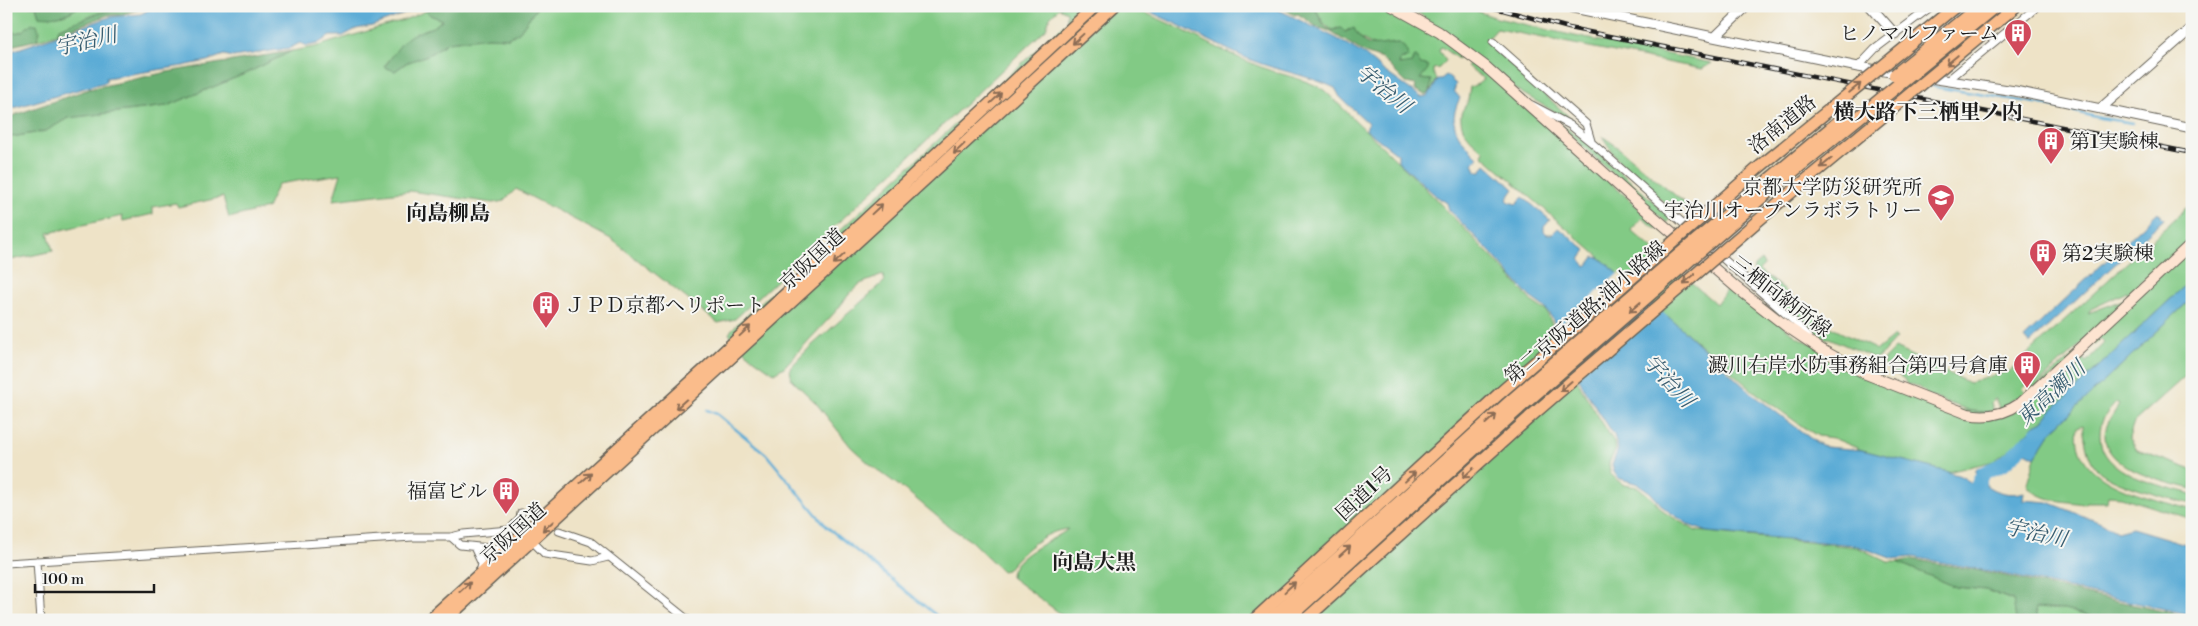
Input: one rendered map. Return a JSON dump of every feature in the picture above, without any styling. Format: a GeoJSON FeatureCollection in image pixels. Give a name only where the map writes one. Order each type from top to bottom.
{"type":"FeatureCollection","features":[{"type":"Feature","properties":{"kind":"highway","name":"京阪国道"},"geometry":{"type":"LineString","coordinates":[[445,620],[532,541],[1095,6]]}},
{"type":"Feature","properties":{"kind":"highway","name":"京阪国道"},"geometry":{"type":"LineString","coordinates":[[429,620],[713,368],[1114,6]]}},
{"type":"Feature","properties":{"kind":"highway","name":"洛南道路"},"geometry":{"type":"LineString","coordinates":[[1500,394],[1757,169],[1956,6]]}},
{"type":"Feature","properties":{"kind":"highway","name":"第二京阪道路;油小路線"},"geometry":{"type":"LineString","coordinates":[[1270,620],[1512,400],[1672,261],[1764,182],[1980,6]]}},
{"type":"Feature","properties":{"kind":"highway","name":"第二京阪道路;油小路線"},"geometry":{"type":"LineString","coordinates":[[1286,620],[1518,408],[1764,195],[1995,6]]}},
{"type":"Feature","properties":{"kind":"highway"},"geometry":{"type":"LineString","coordinates":[[1305,620],[1530,417],[1782,200],[2016,6]]}},
{"type":"Feature","properties":{"kind":"highway","name":"国道1号"},"geometry":{"type":"LineString","coordinates":[[1254,620],[1500,394]]}},
{"type":"Feature","properties":{"kind":"main road","name":"三栖向納所線"},"geometry":{"type":"LineString","coordinates":[[1392,6],[1439,32],[1485,66],[1737,288],[1786,326],[1814,345],[1866,374],[1944,405],[1975,415],[1997,414],[2013,408],[2028,398],[2192,242]]}},
{"type":"Feature","properties":{"kind":"street"},"geometry":{"type":"LineString","coordinates":[[1564,6],[1595,9],[1715,37],[1858,67],[1948,80],[2192,128]]}},
{"type":"Feature","properties":{"kind":"street"},"geometry":{"type":"LineString","coordinates":[[1715,37],[1747,6]]}},
{"type":"Feature","properties":{"kind":"street"},"geometry":{"type":"LineString","coordinates":[[1870,6],[1895,34]]}},
{"type":"Feature","properties":{"kind":"street"},"geometry":{"type":"LineString","coordinates":[[1858,67],[1876,49],[1932,6]]}},
{"type":"Feature","properties":{"kind":"street"},"geometry":{"type":"LineString","coordinates":[[1948,80],[2038,6]]}},
{"type":"Feature","properties":{"kind":"street"},"geometry":{"type":"LineString","coordinates":[[2100,109],[2192,28]]}},
{"type":"Feature","properties":{"kind":"street"},"geometry":{"type":"LineString","coordinates":[[1493,42],[1586,124],[1592,142]]}},
{"type":"Feature","properties":{"kind":"street"},"geometry":{"type":"LineString","coordinates":[[1524,101],[1570,125],[1592,142],[1796,323],[1814,345]]}},
{"type":"Feature","properties":{"kind":"street"},"geometry":{"type":"LineString","coordinates":[[6,563],[413,537],[451,537],[463,534],[508,530],[520,519],[521,513]]}},
{"type":"Feature","properties":{"kind":"street"},"geometry":{"type":"LineString","coordinates":[[559,530],[591,542],[688,620]]}},
{"type":"Feature","properties":{"kind":"street"},"geometry":{"type":"LineString","coordinates":[[451,537],[460,544],[507,550]]}},
{"type":"Feature","properties":{"kind":"street"},"geometry":{"type":"LineString","coordinates":[[532,541],[545,554],[592,561],[608,557]]}},
{"type":"Feature","properties":{"kind":"street"},"geometry":{"type":"LineString","coordinates":[[474,547],[482,564],[479,574]]}},
{"type":"Feature","properties":{"kind":"street"},"geometry":{"type":"LineString","coordinates":[[37,561],[41,620]]}},
{"type":"Feature","properties":{"kind":"green space"},"geometry":{"type":"Polygon","coordinates":[[[6,6],[36,6],[39,16],[50,16],[65,14],[78,6],[119,6],[118,9],[99,13],[59,28],[57,34],[37,40],[39,31],[30,24],[20,32],[6,31],[6,6]]]}},
{"type":"Feature","properties":{"kind":"green space"},"geometry":{"type":"Polygon","coordinates":[[[36,6],[78,7],[60,16],[49,17],[39,16],[36,6]]]}},
{"type":"Feature","properties":{"kind":"green space"},"geometry":{"type":"Polygon","coordinates":[[[119,6],[150,6],[120,15],[108,15],[57,34],[59,28],[99,13],[118,9],[119,6]]]}},
{"type":"Feature","properties":{"kind":"green space"},"geometry":{"type":"Polygon","coordinates":[[[437,6],[538,6],[519,32],[508,38],[488,37],[448,42],[430,54],[406,63],[395,71],[384,67],[406,39],[442,20],[430,15],[426,11],[437,6]]]}},
{"type":"Feature","properties":{"kind":"green space"},"geometry":{"type":"Polygon","coordinates":[[[538,6],[1138,6],[1137,10],[1241,59],[1308,82],[1324,90],[1424,187],[1510,276],[1531,301],[1546,311],[1581,388],[1614,442],[1616,449],[1609,463],[1610,473],[1624,485],[1638,487],[1654,500],[1664,512],[1696,531],[1857,547],[1888,562],[1897,562],[1956,587],[1986,590],[2014,601],[2016,620],[1069,620],[1011,577],[1013,569],[1025,555],[1068,529],[1042,538],[1019,556],[1007,570],[1002,571],[971,541],[951,528],[909,493],[872,466],[851,447],[816,403],[791,379],[790,368],[810,347],[885,281],[883,275],[860,284],[784,367],[774,373],[750,356],[729,334],[732,329],[1067,22],[1067,12],[1059,8],[1050,17],[1046,29],[735,319],[718,323],[611,239],[516,189],[504,201],[493,203],[410,191],[333,200],[341,174],[278,184],[267,208],[229,218],[223,197],[178,207],[176,203],[153,207],[153,214],[123,221],[122,216],[48,233],[53,251],[6,261],[6,138],[46,131],[68,118],[167,106],[247,73],[292,51],[315,47],[404,20],[426,11],[430,15],[442,20],[434,27],[417,33],[384,66],[395,71],[406,63],[430,54],[448,42],[488,37],[509,38],[519,32],[538,6]]]}},
{"type":"Feature","properties":{"kind":"green space"},"geometry":{"type":"Polygon","coordinates":[[[1280,6],[1315,8],[1327,28],[1333,30],[1341,28],[1345,32],[1354,28],[1363,41],[1368,44],[1399,43],[1405,48],[1409,57],[1400,60],[1399,65],[1412,63],[1415,56],[1420,64],[1428,65],[1428,69],[1420,79],[1431,80],[1430,92],[1425,95],[1415,90],[1416,85],[1406,83],[1382,59],[1365,53],[1329,31],[1317,27],[1298,14],[1294,15],[1280,6]]]}},
{"type":"Feature","properties":{"kind":"green space"},"geometry":{"type":"Polygon","coordinates":[[[1302,6],[1387,6],[1448,41],[1463,56],[1461,55],[1458,59],[1441,47],[1439,51],[1446,61],[1439,68],[1433,69],[1437,79],[1430,92],[1431,80],[1420,79],[1420,64],[1403,65],[1398,63],[1400,60],[1405,59],[1404,48],[1399,43],[1377,47],[1349,29],[1345,32],[1337,28],[1333,30],[1324,24],[1315,8],[1302,6]]]}},
{"type":"Feature","properties":{"kind":"green space"},"geometry":{"type":"Polygon","coordinates":[[[1398,6],[1462,6],[1497,18],[1575,36],[1712,63],[1702,69],[1497,29],[1486,41],[1579,126],[1515,89],[1420,14],[1412,9],[1398,6]]]}},
{"type":"Feature","properties":{"kind":"green space"},"geometry":{"type":"Polygon","coordinates":[[[30,24],[37,24],[39,31],[37,40],[6,47],[6,31],[20,32],[30,24]]]}},
{"type":"Feature","properties":{"kind":"green space"},"geometry":{"type":"Polygon","coordinates":[[[292,51],[247,73],[167,106],[68,118],[46,131],[6,138],[6,118],[89,89],[167,72],[292,51]]]}},
{"type":"Feature","properties":{"kind":"green space"},"geometry":{"type":"Polygon","coordinates":[[[1469,57],[1659,226],[1656,229],[1642,218],[1631,230],[1716,304],[1727,289],[1715,280],[1720,276],[1796,336],[1943,408],[2004,415],[2085,346],[2088,349],[2081,356],[2086,362],[2104,343],[2100,339],[2094,344],[2090,341],[2192,245],[2192,279],[2048,414],[2043,421],[2035,425],[2014,446],[1994,461],[1948,472],[1862,450],[1833,438],[1818,436],[1751,389],[1482,155],[1484,151],[1464,131],[1461,120],[1462,110],[1467,102],[1470,87],[1484,79],[1467,66],[1471,61],[1469,57]]]}},
{"type":"Feature","properties":{"kind":"green space"},"geometry":{"type":"Polygon","coordinates":[[[1549,117],[1584,140],[1672,218],[1667,223],[1557,123],[1546,118],[1549,117]]]}},
{"type":"Feature","properties":{"kind":"green space"},"geometry":{"type":"Polygon","coordinates":[[[1602,136],[1693,210],[1691,212],[1681,206],[1675,212],[1619,162],[1602,136]]]}},
{"type":"Feature","properties":{"kind":"green space"},"geometry":{"type":"Polygon","coordinates":[[[2192,203],[2191,239],[2151,276],[2141,281],[2136,291],[2128,295],[2127,292],[2091,309],[2088,313],[2129,298],[2034,388],[2028,383],[2023,389],[2027,394],[2025,396],[2014,399],[2006,407],[2000,410],[1995,398],[1991,403],[1994,412],[1971,411],[1926,395],[1918,387],[1907,385],[1904,379],[1883,365],[1884,359],[1895,348],[1969,383],[2009,371],[2192,203]]]}},
{"type":"Feature","properties":{"kind":"green space"},"geometry":{"type":"Polygon","coordinates":[[[1761,260],[1764,265],[1759,270],[1832,328],[1877,350],[1894,336],[1896,338],[1878,358],[1874,358],[1829,338],[1819,339],[1755,283],[1753,279],[1754,266],[1761,260]]]}},
{"type":"Feature","properties":{"kind":"green space"},"geometry":{"type":"Polygon","coordinates":[[[2192,298],[2192,370],[2134,422],[2129,437],[2137,450],[2192,470],[2192,489],[2139,473],[2115,458],[2108,448],[2105,432],[2119,405],[2117,402],[2104,417],[2100,435],[2102,449],[2110,460],[2121,469],[2149,482],[2192,494],[2192,504],[2142,490],[2104,475],[2091,460],[2083,425],[2078,427],[2079,447],[2086,463],[2099,475],[2116,485],[2136,493],[2192,510],[2192,519],[2121,497],[2108,496],[2107,502],[2086,502],[2083,504],[2044,497],[2031,490],[2027,484],[2035,457],[2051,432],[2192,298]]]}},
{"type":"Feature","properties":{"kind":"green space"},"geometry":{"type":"Polygon","coordinates":[[[1912,559],[1987,572],[2189,617],[2192,620],[2105,620],[2064,610],[2035,608],[2037,620],[2016,620],[2013,600],[1986,590],[1956,587],[1897,562],[1912,559]]]}},
{"type":"Feature","properties":{"kind":"green space"},"geometry":{"type":"Polygon","coordinates":[[[2035,608],[2064,610],[2105,620],[2037,620],[2035,608]]]}},
{"type":"Feature","properties":{"kind":"water","name":"宇治川"},"geometry":{"type":"Polygon","coordinates":[[[155,6],[426,6],[372,26],[356,29],[343,36],[330,36],[317,44],[307,46],[300,43],[290,48],[233,57],[224,55],[183,66],[106,78],[106,82],[6,110],[6,50],[12,51],[110,17],[141,14],[155,6]]]}},
{"type":"Feature","properties":{"kind":"water","name":"宇治川"},"geometry":{"type":"Polygon","coordinates":[[[1140,6],[1271,6],[1336,38],[1365,55],[1421,97],[1427,96],[1438,79],[1446,75],[1456,84],[1454,91],[1460,98],[1454,116],[1455,124],[1460,137],[1478,157],[1473,163],[1476,171],[1481,171],[1486,164],[1514,189],[1507,199],[1509,202],[1516,204],[1523,197],[1550,220],[1544,227],[1544,231],[1547,234],[1553,234],[1559,228],[1586,250],[1580,260],[1585,266],[1594,257],[1600,258],[1680,327],[1750,392],[1814,441],[1826,447],[1862,450],[1948,472],[1964,477],[1971,484],[1977,476],[1975,471],[1979,467],[1985,469],[1988,475],[1985,484],[1998,492],[2014,494],[2024,492],[2023,500],[2048,502],[2101,523],[2117,532],[2132,528],[2189,545],[2189,548],[2192,548],[2192,615],[1989,571],[1913,557],[1893,559],[1855,545],[1708,532],[1691,526],[1665,509],[1650,492],[1638,484],[1618,478],[1612,465],[1618,449],[1614,435],[1584,389],[1552,318],[1544,307],[1530,297],[1449,210],[1447,203],[1436,196],[1398,161],[1398,154],[1366,130],[1368,123],[1340,97],[1335,88],[1251,60],[1140,8],[1140,6]]]}},
{"type":"Feature","properties":{"kind":"water"},"geometry":{"type":"Polygon","coordinates":[[[2158,212],[2164,219],[2029,344],[2024,338],[2158,212]]]}},
{"type":"Feature","properties":{"kind":"water"},"geometry":{"type":"Polygon","coordinates":[[[2192,279],[2192,298],[2051,432],[2035,457],[2014,446],[2035,425],[2043,421],[2048,414],[2192,279]]]}},
{"type":"Feature","properties":{"kind":"pier"},"geometry":{"type":"Polygon","coordinates":[[[1620,272],[1633,284],[1562,346],[1555,329],[1620,272]]]}},
{"type":"Feature","properties":{"kind":"waterway"},"geometry":{"type":"LineString","coordinates":[[1929,84],[1935,87],[2048,105],[2100,118],[2133,123]]}},
{"type":"Feature","properties":{"kind":"waterway"},"geometry":{"type":"LineString","coordinates":[[707,410],[717,414],[766,454],[827,527],[942,620]]}},
{"type":"Feature","properties":{"kind":"waterway","name":"東高瀬川"},"geometry":{"type":"LineString","coordinates":[[1977,486],[1983,473],[2003,464],[2033,437]]}},
{"type":"Feature","properties":{"kind":"railway"},"geometry":{"type":"LineString","coordinates":[[1488,6],[1569,28],[2192,153]]}},
{"type":"Feature","properties":{"kind":"place","name":"ヒノマルファーム"},"geometry":{"type":"Point","coordinates":[2018,57]}},
{"type":"Feature","properties":{"kind":"place","name":"第1実験棟"},"geometry":{"type":"Point","coordinates":[2051,165]}},
{"type":"Feature","properties":{"kind":"place","name":"京都大学防災研究所 宇治川オープンラボラトリー"},"geometry":{"type":"Point","coordinates":[1941,222]}},
{"type":"Feature","properties":{"kind":"place","name":"第2実験棟"},"geometry":{"type":"Point","coordinates":[2043,277]}},
{"type":"Feature","properties":{"kind":"place","name":"ＪＰＤ京都ヘリポート"},"geometry":{"type":"Point","coordinates":[546,329]}},
{"type":"Feature","properties":{"kind":"place","name":"澱川右岸水防事務組合第四号倉庫"},"geometry":{"type":"Point","coordinates":[2027,389]}},
{"type":"Feature","properties":{"kind":"place","name":"福富ビル"},"geometry":{"type":"Point","coordinates":[506,515]}},
{"type":"Feature","properties":{"kind":"district","name":"横大路下三栖里ノ内"},"geometry":{"type":"Point","coordinates":[1928,112]}},
{"type":"Feature","properties":{"kind":"district","name":"向島柳島"},"geometry":{"type":"Point","coordinates":[448,213]}},
{"type":"Feature","properties":{"kind":"district","name":"向島大黒"},"geometry":{"type":"Point","coordinates":[1094,562]}}]}
